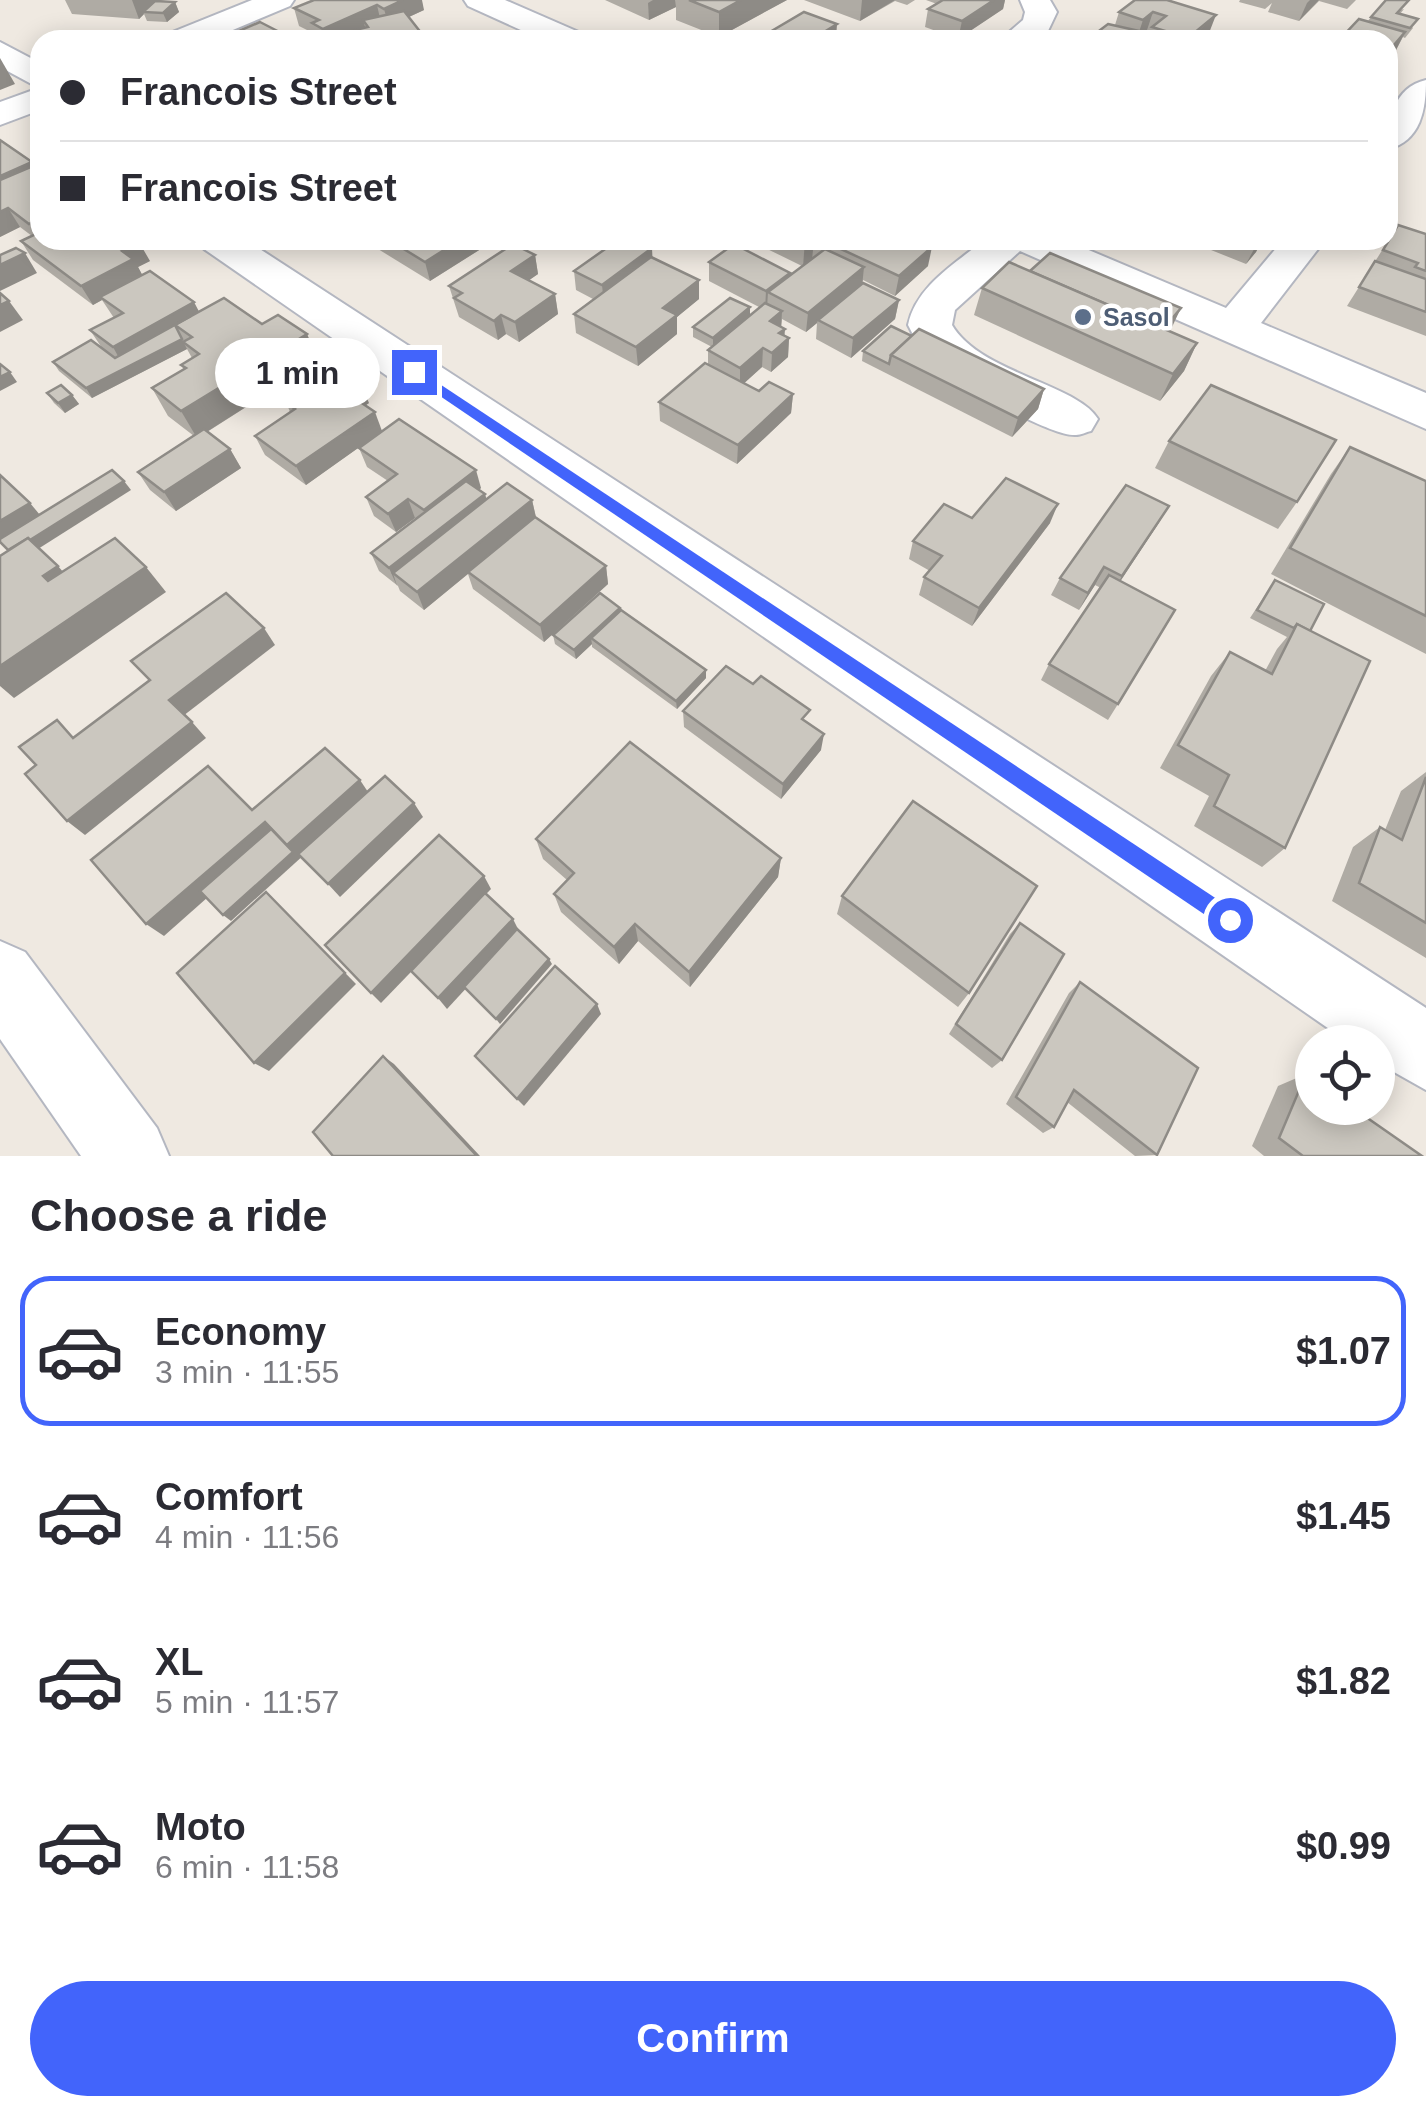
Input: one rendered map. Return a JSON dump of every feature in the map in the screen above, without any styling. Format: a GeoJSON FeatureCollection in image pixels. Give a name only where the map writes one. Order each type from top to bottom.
{"type":"FeatureCollection","features":[{"type":"Feature","properties":{"kind":"street"},"geometry":{"type":"LineString","coordinates":[[205,30],[279,0]]}},
{"type":"Feature","properties":{"kind":"street"},"geometry":{"type":"LineString","coordinates":[[479,0],[547,30]]}},
{"type":"Feature","properties":{"kind":"street"},"geometry":{"type":"LineString","coordinates":[[1029,30],[1037,24],[1041,12],[1034,0]]}},
{"type":"Feature","properties":{"kind":"street"},"geometry":{"type":"LineString","coordinates":[[0,52],[28,103]]}},
{"type":"Feature","properties":{"kind":"street"},"geometry":{"type":"LineString","coordinates":[[1398,125],[1426,90]]}},
{"type":"Feature","properties":{"kind":"street"},"geometry":{"type":"LineString","coordinates":[[233,250],[1426,1052]]}},
{"type":"Feature","properties":{"kind":"street"},"geometry":{"type":"LineString","coordinates":[[997,250],[932,310],[928,328],[934,341],[976,371],[1074,419]]}},
{"type":"Feature","properties":{"kind":"street"},"geometry":{"type":"LineString","coordinates":[[1053,250],[1426,412]]}},
{"type":"Feature","properties":{"kind":"street"},"geometry":{"type":"LineString","coordinates":[[1234,328],[1297,250]]}},
{"type":"Feature","properties":{"kind":"street"},"geometry":{"type":"LineString","coordinates":[[0,977],[128,1156]]}},
{"type":"Feature","properties":{"kind":"building"},"geometry":{"type":"Polygon","coordinates":[[[314,0],[403,0],[384,9],[377,5],[323,29],[312,23],[319,20],[294,8],[314,0]]]}},
{"type":"Feature","properties":{"kind":"building"},"geometry":{"type":"Polygon","coordinates":[[[689,0],[741,0],[719,12],[689,0]]]}},
{"type":"Feature","properties":{"kind":"building"},"geometry":{"type":"Polygon","coordinates":[[[943,0],[994,0],[962,21],[928,9],[943,0]]]}},
{"type":"Feature","properties":{"kind":"building"},"geometry":{"type":"Polygon","coordinates":[[[1135,0],[1167,0],[1216,15],[1198,30],[1162,30],[1152,27],[1166,16],[1153,12],[1143,20],[1119,12],[1135,0]]]}},
{"type":"Feature","properties":{"kind":"building"},"geometry":{"type":"Polygon","coordinates":[[[1386,0],[1409,0],[1397,13],[1418,19],[1410,28],[1371,17],[1386,0]]]}},
{"type":"Feature","properties":{"kind":"building"},"geometry":{"type":"Polygon","coordinates":[[[155,1],[175,2],[163,13],[143,12],[155,1]]]}},
{"type":"Feature","properties":{"kind":"building"},"geometry":{"type":"Polygon","coordinates":[[[404,11],[419,30],[355,30],[368,27],[363,20],[404,11]]]}},
{"type":"Feature","properties":{"kind":"building"},"geometry":{"type":"Polygon","coordinates":[[[804,12],[837,24],[827,30],[773,30],[804,12]]]}},
{"type":"Feature","properties":{"kind":"building"},"geometry":{"type":"Polygon","coordinates":[[[1359,19],[1398,30],[1349,30],[1359,19]]]}},
{"type":"Feature","properties":{"kind":"building"},"geometry":{"type":"Polygon","coordinates":[[[260,22],[276,30],[241,30],[260,22]]]}},
{"type":"Feature","properties":{"kind":"building"},"geometry":{"type":"Polygon","coordinates":[[[1108,24],[1135,30],[1100,30],[1108,24]]]}},
{"type":"Feature","properties":{"kind":"building"},"geometry":{"type":"Polygon","coordinates":[[[0,140],[30,163],[0,176],[0,140]]]}},
{"type":"Feature","properties":{"kind":"building"},"geometry":{"type":"Polygon","coordinates":[[[30,167],[30,224],[8,208],[0,212],[0,180],[30,167]]]}},
{"type":"Feature","properties":{"kind":"building"},"geometry":{"type":"Polygon","coordinates":[[[1398,225],[1426,234],[1426,271],[1415,267],[1418,263],[1383,250],[1398,250],[1398,225]]]}},
{"type":"Feature","properties":{"kind":"building"},"geometry":{"type":"Polygon","coordinates":[[[16,248],[25,253],[0,265],[0,255],[16,248]]]}},
{"type":"Feature","properties":{"kind":"building"},"geometry":{"type":"Polygon","coordinates":[[[33,250],[124,250],[133,259],[81,286],[33,250]]]}},
{"type":"Feature","properties":{"kind":"building"},"geometry":{"type":"Polygon","coordinates":[[[405,250],[444,250],[425,262],[405,250]]]}},
{"type":"Feature","properties":{"kind":"building"},"geometry":{"type":"Polygon","coordinates":[[[504,250],[525,250],[535,255],[511,271],[555,294],[515,322],[501,315],[494,321],[454,298],[462,293],[449,286],[504,250]]]}},
{"type":"Feature","properties":{"kind":"building"},"geometry":{"type":"Polygon","coordinates":[[[604,250],[649,250],[602,285],[574,271],[604,250]]]}},
{"type":"Feature","properties":{"kind":"building"},"geometry":{"type":"Polygon","coordinates":[[[726,250],[746,250],[790,273],[766,291],[709,262],[726,250]]]}},
{"type":"Feature","properties":{"kind":"building"},"geometry":{"type":"Polygon","coordinates":[[[824,250],[864,267],[808,313],[768,292],[824,250]]]}},
{"type":"Feature","properties":{"kind":"building"},"geometry":{"type":"Polygon","coordinates":[[[843,250],[929,250],[899,276],[843,250]]]}},
{"type":"Feature","properties":{"kind":"building"},"geometry":{"type":"Polygon","coordinates":[[[1050,253],[1181,308],[1163,329],[1030,271],[1050,253]]]}},
{"type":"Feature","properties":{"kind":"building"},"geometry":{"type":"Polygon","coordinates":[[[651,257],[699,280],[663,308],[677,315],[636,347],[574,314],[651,257]]]}},
{"type":"Feature","properties":{"kind":"building"},"geometry":{"type":"Polygon","coordinates":[[[1375,261],[1426,279],[1426,312],[1359,287],[1375,261]]]}},
{"type":"Feature","properties":{"kind":"building"},"geometry":{"type":"Polygon","coordinates":[[[1009,262],[1197,343],[1173,374],[982,288],[1009,262]]]}},
{"type":"Feature","properties":{"kind":"building"},"geometry":{"type":"Polygon","coordinates":[[[150,271],[194,302],[113,347],[90,330],[123,313],[100,297],[150,271]]]}},
{"type":"Feature","properties":{"kind":"building"},"geometry":{"type":"Polygon","coordinates":[[[863,283],[899,300],[853,338],[818,320],[863,283]]]}},
{"type":"Feature","properties":{"kind":"building"},"geometry":{"type":"Polygon","coordinates":[[[224,298],[262,324],[278,315],[307,334],[181,411],[152,388],[186,368],[181,365],[199,354],[183,342],[192,337],[175,325],[224,298]]]}},
{"type":"Feature","properties":{"kind":"building"},"geometry":{"type":"Polygon","coordinates":[[[730,298],[750,307],[713,338],[693,327],[730,298]]]}},
{"type":"Feature","properties":{"kind":"building"},"geometry":{"type":"Polygon","coordinates":[[[765,303],[782,311],[770,321],[785,329],[779,333],[789,338],[772,353],[763,348],[740,368],[708,350],[765,303]]]}},
{"type":"Feature","properties":{"kind":"building"},"geometry":{"type":"Polygon","coordinates":[[[191,316],[175,325],[182,339],[86,388],[53,362],[91,340],[115,358],[191,316]]]}},
{"type":"Feature","properties":{"kind":"building"},"geometry":{"type":"Polygon","coordinates":[[[891,326],[912,336],[891,355],[889,364],[863,351],[891,326]]]}},
{"type":"Feature","properties":{"kind":"building"},"geometry":{"type":"Polygon","coordinates":[[[919,329],[1044,389],[1018,418],[891,355],[919,329]]]}},
{"type":"Feature","properties":{"kind":"building"},"geometry":{"type":"Polygon","coordinates":[[[705,363],[759,391],[769,382],[793,394],[738,445],[659,402],[705,363]]]}},
{"type":"Feature","properties":{"kind":"building"},"geometry":{"type":"Polygon","coordinates":[[[0,364],[10,372],[0,377],[0,364]]]}},
{"type":"Feature","properties":{"kind":"building"},"geometry":{"type":"Polygon","coordinates":[[[337,368],[361,384],[347,393],[375,412],[296,466],[255,436],[295,409],[286,402],[337,368]]]}},
{"type":"Feature","properties":{"kind":"building"},"geometry":{"type":"Polygon","coordinates":[[[61,385],[72,395],[58,403],[47,393],[61,385]]]}},
{"type":"Feature","properties":{"kind":"building"},"geometry":{"type":"Polygon","coordinates":[[[1211,385],[1336,440],[1297,502],[1169,441],[1211,385]]]}},
{"type":"Feature","properties":{"kind":"building"},"geometry":{"type":"Polygon","coordinates":[[[399,419],[476,470],[424,510],[408,499],[388,514],[366,497],[397,474],[359,448],[399,419]]]}},
{"type":"Feature","properties":{"kind":"building"},"geometry":{"type":"Polygon","coordinates":[[[204,429],[230,449],[164,492],[138,472],[204,429]]]}},
{"type":"Feature","properties":{"kind":"building"},"geometry":{"type":"Polygon","coordinates":[[[1350,447],[1426,481],[1426,616],[1290,548],[1350,447]]]}},
{"type":"Feature","properties":{"kind":"building"},"geometry":{"type":"Polygon","coordinates":[[[112,470],[124,481],[30,540],[8,550],[0,542],[0,539],[112,470]]]}},
{"type":"Feature","properties":{"kind":"building"},"geometry":{"type":"Polygon","coordinates":[[[0,475],[30,503],[0,521],[0,475]]]}},
{"type":"Feature","properties":{"kind":"building"},"geometry":{"type":"Polygon","coordinates":[[[1006,478],[1058,504],[979,608],[924,577],[942,556],[913,541],[944,504],[972,518],[1006,478]]]}},
{"type":"Feature","properties":{"kind":"building"},"geometry":{"type":"Polygon","coordinates":[[[466,481],[485,494],[389,568],[371,553],[466,481]]]}},
{"type":"Feature","properties":{"kind":"building"},"geometry":{"type":"Polygon","coordinates":[[[507,483],[532,500],[417,592],[393,573],[507,483]]]}},
{"type":"Feature","properties":{"kind":"building"},"geometry":{"type":"Polygon","coordinates":[[[1126,485],[1169,506],[1122,576],[1104,567],[1088,593],[1060,578],[1126,485]]]}},
{"type":"Feature","properties":{"kind":"building"},"geometry":{"type":"Polygon","coordinates":[[[535,517],[606,566],[540,625],[468,572],[535,517]]]}},
{"type":"Feature","properties":{"kind":"building"},"geometry":{"type":"Polygon","coordinates":[[[28,538],[58,566],[43,576],[48,581],[115,538],[146,567],[0,666],[0,556],[28,538]]]}},
{"type":"Feature","properties":{"kind":"building"},"geometry":{"type":"Polygon","coordinates":[[[1109,575],[1175,610],[1118,704],[1049,664],[1109,575]]]}},
{"type":"Feature","properties":{"kind":"building"},"geometry":{"type":"Polygon","coordinates":[[[1275,580],[1324,604],[1310,631],[1297,624],[1294,628],[1257,610],[1275,580]]]}},
{"type":"Feature","properties":{"kind":"building"},"geometry":{"type":"Polygon","coordinates":[[[226,593],[264,628],[169,700],[192,722],[67,821],[25,774],[36,765],[19,747],[57,720],[73,738],[150,680],[131,661],[226,593]]]}},
{"type":"Feature","properties":{"kind":"building"},"geometry":{"type":"Polygon","coordinates":[[[600,593],[620,608],[574,650],[553,635],[600,593]]]}},
{"type":"Feature","properties":{"kind":"building"},"geometry":{"type":"Polygon","coordinates":[[[621,610],[706,670],[676,701],[591,638],[621,610]]]}},
{"type":"Feature","properties":{"kind":"building"},"geometry":{"type":"Polygon","coordinates":[[[1297,624],[1370,661],[1285,848],[1214,806],[1229,775],[1178,745],[1230,652],[1272,674],[1297,624]]]}},
{"type":"Feature","properties":{"kind":"building"},"geometry":{"type":"Polygon","coordinates":[[[726,666],[753,684],[761,676],[810,710],[802,719],[824,734],[783,784],[683,711],[726,666]]]}},
{"type":"Feature","properties":{"kind":"building"},"geometry":{"type":"Polygon","coordinates":[[[630,742],[781,858],[689,972],[635,924],[614,947],[554,894],[574,873],[536,839],[630,742]]]}},
{"type":"Feature","properties":{"kind":"building"},"geometry":{"type":"Polygon","coordinates":[[[325,748],[360,780],[287,845],[265,822],[146,924],[91,860],[208,766],[252,810],[325,748]]]}},
{"type":"Feature","properties":{"kind":"building"},"geometry":{"type":"Polygon","coordinates":[[[385,776],[414,803],[328,884],[298,854],[385,776]]]}},
{"type":"Feature","properties":{"kind":"building"},"geometry":{"type":"Polygon","coordinates":[[[1426,777],[1426,923],[1359,883],[1380,827],[1402,840],[1426,777]]]}},
{"type":"Feature","properties":{"kind":"building"},"geometry":{"type":"Polygon","coordinates":[[[913,801],[1037,886],[969,993],[842,896],[913,801]]]}},
{"type":"Feature","properties":{"kind":"building"},"geometry":{"type":"Polygon","coordinates":[[[271,829],[293,852],[223,915],[200,891],[271,829]]]}},
{"type":"Feature","properties":{"kind":"building"},"geometry":{"type":"Polygon","coordinates":[[[439,835],[484,876],[371,993],[325,945],[439,835]]]}},
{"type":"Feature","properties":{"kind":"building"},"geometry":{"type":"Polygon","coordinates":[[[266,892],[345,973],[254,1063],[177,973],[266,892]]]}},
{"type":"Feature","properties":{"kind":"building"},"geometry":{"type":"Polygon","coordinates":[[[485,893],[513,919],[438,998],[411,971],[485,893]]]}},
{"type":"Feature","properties":{"kind":"building"},"geometry":{"type":"Polygon","coordinates":[[[1020,923],[1064,954],[1002,1060],[956,1024],[1020,923]]]}},
{"type":"Feature","properties":{"kind":"building"},"geometry":{"type":"Polygon","coordinates":[[[517,929],[549,959],[496,1019],[464,987],[517,929]]]}},
{"type":"Feature","properties":{"kind":"building"},"geometry":{"type":"Polygon","coordinates":[[[555,966],[597,1004],[517,1099],[475,1056],[555,966]]]}},
{"type":"Feature","properties":{"kind":"building"},"geometry":{"type":"Polygon","coordinates":[[[1080,982],[1198,1068],[1157,1155],[1074,1090],[1054,1127],[1016,1097],[1080,982]]]}},
{"type":"Feature","properties":{"kind":"building"},"geometry":{"type":"Polygon","coordinates":[[[383,1056],[477,1156],[333,1156],[313,1132],[383,1056]]]}},
{"type":"Feature","properties":{"kind":"building"},"geometry":{"type":"Polygon","coordinates":[[[1295,1100],[1295,1125],[1377,1125],[1422,1156],[1303,1156],[1279,1138],[1295,1100]]]}},
{"type":"Feature","properties":{"kind":"place","name":"Sasol"},"geometry":{"type":"Point","coordinates":[1083,317]}},
{"type":"Feature","properties":{"kind":"route"},"geometry":{"type":"LineString","coordinates":[[414,372],[1230,920]]}}]}
